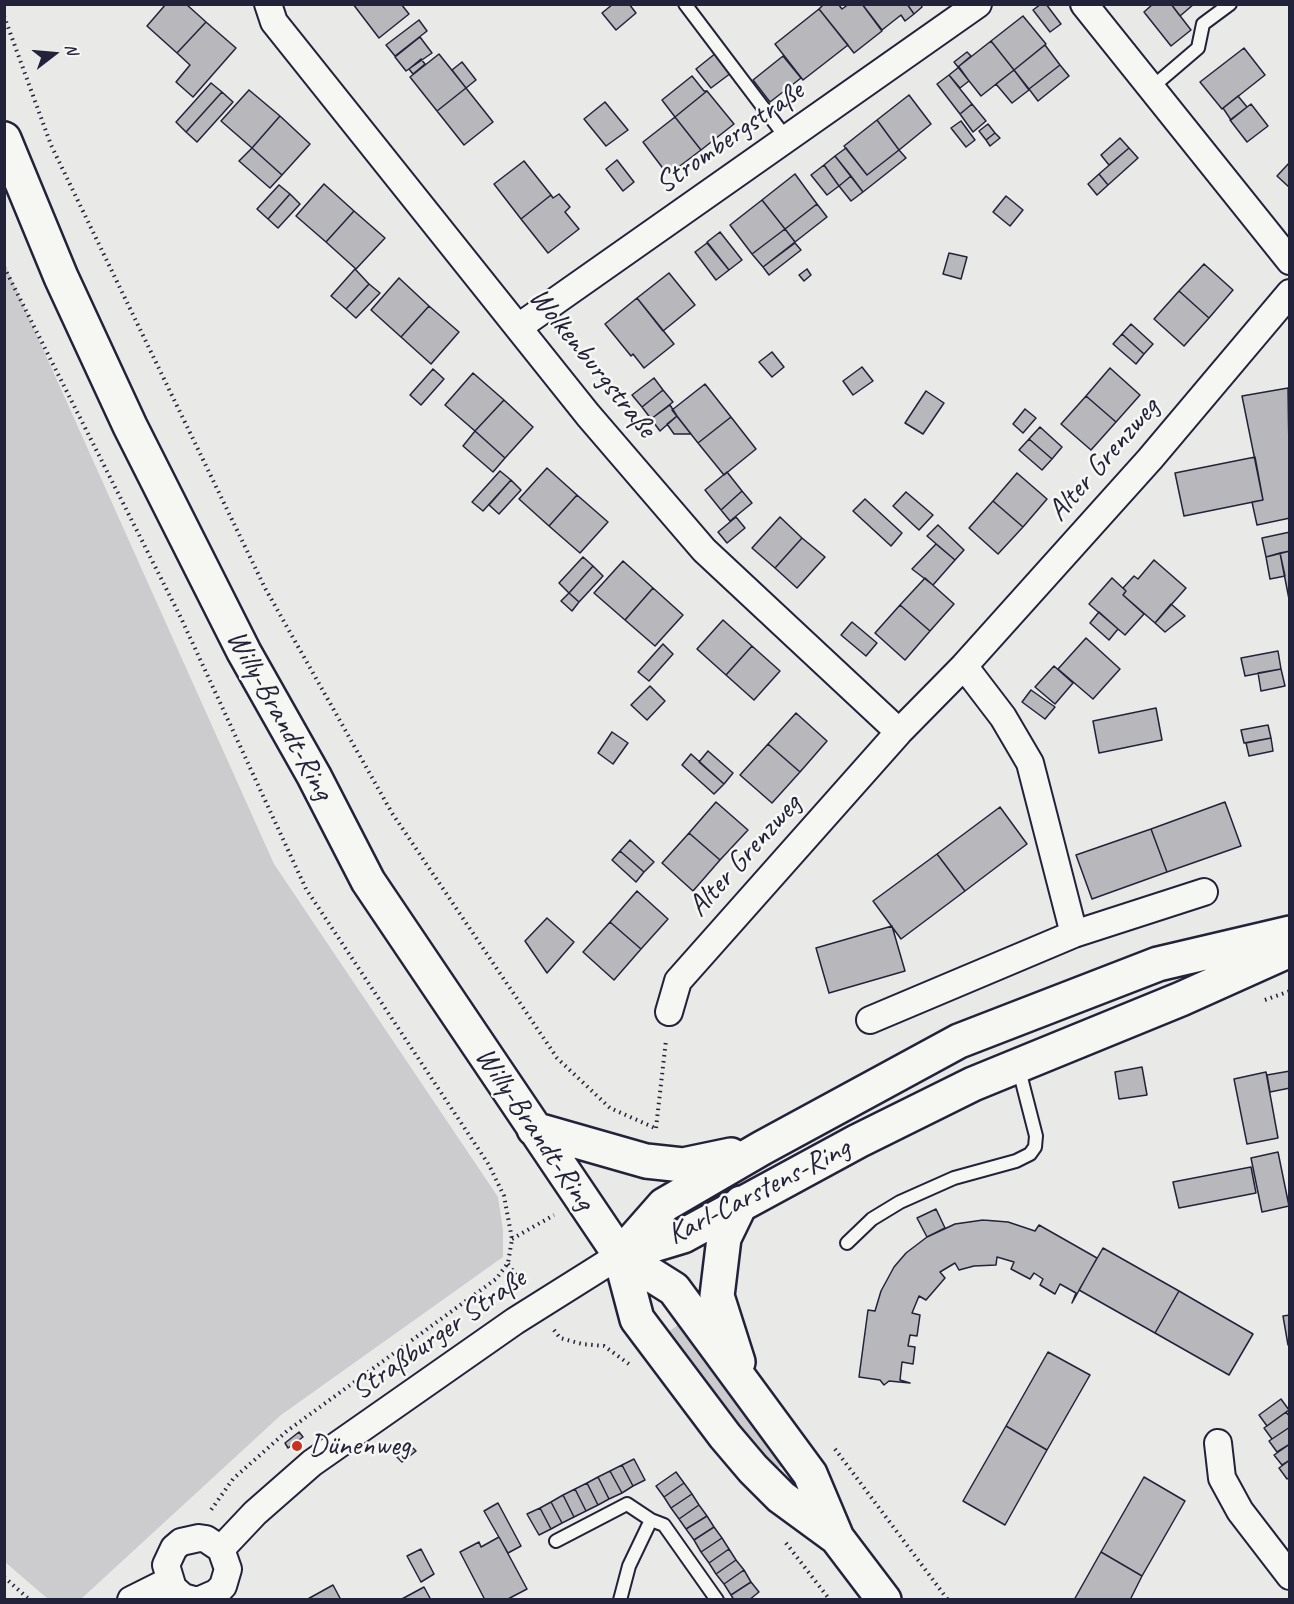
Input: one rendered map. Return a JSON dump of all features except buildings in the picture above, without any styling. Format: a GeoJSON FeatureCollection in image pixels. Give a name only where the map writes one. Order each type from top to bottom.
{"type":"FeatureCollection","features":[{"type":"Feature","properties":{"kind":"main road","name":"Willy-Brandt-Ring"},"geometry":{"type":"LineString","coordinates":[[4,140],[61,277],[130,426],[244,652],[314,776],[368,881],[620,1255],[637,1319],[724,1436],[781,1497],[837,1538]]}},
{"type":"Feature","properties":{"kind":"main road","name":"Karl-Carstens-Ring"},"geometry":{"type":"LineString","coordinates":[[620,1255],[664,1205],[762,1148],[959,1041],[1158,964],[1290,933]]}},
{"type":"Feature","properties":{"kind":"main road","name":"Karl-Carstens-Ring"},"geometry":{"type":"LineString","coordinates":[[620,1255],[683,1236],[868,1136],[1017,1065],[1181,999],[1290,950]]}},
{"type":"Feature","properties":{"kind":"main road"},"geometry":{"type":"LineString","coordinates":[[534,1129],[612,1154],[683,1166],[762,1148]]}},
{"type":"Feature","properties":{"kind":"main road"},"geometry":{"type":"LineString","coordinates":[[741,1203],[724,1238],[717,1296],[745,1386]]}},
{"type":"Feature","properties":{"kind":"main road","name":"Willy-Brandt-Ring"},"geometry":{"type":"LineString","coordinates":[[620,1255],[674,1289],[810,1474],[837,1538],[884,1599]]}},
{"type":"Feature","properties":{"kind":"street","name":"Wolkenburgstraße"},"geometry":{"type":"LineString","coordinates":[[268,4],[274,22],[520,326],[588,414],[704,550],[899,732]]}},
{"type":"Feature","properties":{"kind":"street","name":"Strombergstraße"},"geometry":{"type":"LineString","coordinates":[[520,326],[978,4]]}},
{"type":"Feature","properties":{"kind":"street"},"geometry":{"type":"LineString","coordinates":[[1084,4],[1290,261]]}},
{"type":"Feature","properties":{"kind":"street","name":"Alter Grenzweg"},"geometry":{"type":"LineString","coordinates":[[669,1012],[678,981],[899,732],[964,666],[1150,459],[1290,293]]}},
{"type":"Feature","properties":{"kind":"street"},"geometry":{"type":"LineString","coordinates":[[964,666],[1003,717],[1030,763],[1074,934]]}},
{"type":"Feature","properties":{"kind":"street"},"geometry":{"type":"LineString","coordinates":[[870,1020],[1074,934],[1204,892]]}},
{"type":"Feature","properties":{"kind":"street","name":"Straßburger Straße"},"geometry":{"type":"LineString","coordinates":[[221,1549],[255,1513],[312,1463],[538,1306],[620,1255]]}},
{"type":"Feature","properties":{"kind":"street"},"geometry":{"type":"LineString","coordinates":[[1218,1443],[1222,1478],[1240,1511],[1290,1576]]}},
{"type":"Feature","properties":{"kind":"street"},"geometry":{"type":"LineString","coordinates":[[194,1599],[177,1593],[168,1581],[168,1557],[181,1542],[192,1538],[206,1539],[221,1549],[228,1569],[222,1593],[200,1599]]}},
{"type":"Feature","properties":{"kind":"street"},"geometry":{"type":"LineString","coordinates":[[131,1599],[168,1581]]}},
{"type":"Feature","properties":{"kind":"lane"},"geometry":{"type":"LineString","coordinates":[[685,4],[787,139]]}},
{"type":"Feature","properties":{"kind":"lane"},"geometry":{"type":"LineString","coordinates":[[1150,89],[1198,48],[1203,24],[1230,4]]}},
{"type":"Feature","properties":{"kind":"lane"},"geometry":{"type":"LineString","coordinates":[[847,1243],[872,1219],[900,1202],[954,1178],[1016,1161],[1030,1154],[1035,1147],[1036,1136],[1017,1065]]}},
{"type":"Feature","properties":{"kind":"lane"},"geometry":{"type":"LineString","coordinates":[[556,1541],[627,1504],[651,1520],[664,1525],[717,1599]]}},
{"type":"Feature","properties":{"kind":"lane"},"geometry":{"type":"LineString","coordinates":[[620,1599],[629,1566],[651,1520]]}},
{"type":"Feature","properties":{"kind":"path"},"geometry":{"type":"LineString","coordinates":[[4,16],[51,145],[265,588],[392,813],[557,1058],[610,1108],[656,1128],[669,1012]]}},
{"type":"Feature","properties":{"kind":"path"},"geometry":{"type":"LineString","coordinates":[[4,267],[181,618],[306,889],[489,1166],[504,1196],[512,1239],[508,1263],[496,1279],[286,1431],[233,1479],[192,1538]]}},
{"type":"Feature","properties":{"kind":"path"},"geometry":{"type":"LineString","coordinates":[[833,1446],[948,1599]]}},
{"type":"Feature","properties":{"kind":"path"},"geometry":{"type":"LineString","coordinates":[[4,1577],[30,1599]]}},
{"type":"Feature","properties":{"kind":"shaded area"},"geometry":{"type":"Polygon","coordinates":[[[4,262],[274,864],[498,1197],[503,1230],[503,1257],[281,1415],[81,1599],[48,1599],[5,1562],[4,262]]]}},
{"type":"Feature","properties":{"kind":"shaded area"},"geometry":{"type":"Polygon","coordinates":[[[678,1325],[781,1463],[781,1467],[774,1467],[744,1433],[668,1332],[678,1325]]]}},
{"type":"Feature","properties":{"kind":"place","name":"Dünenweg"},"geometry":{"type":"Point","coordinates":[297,1446]}}]}
